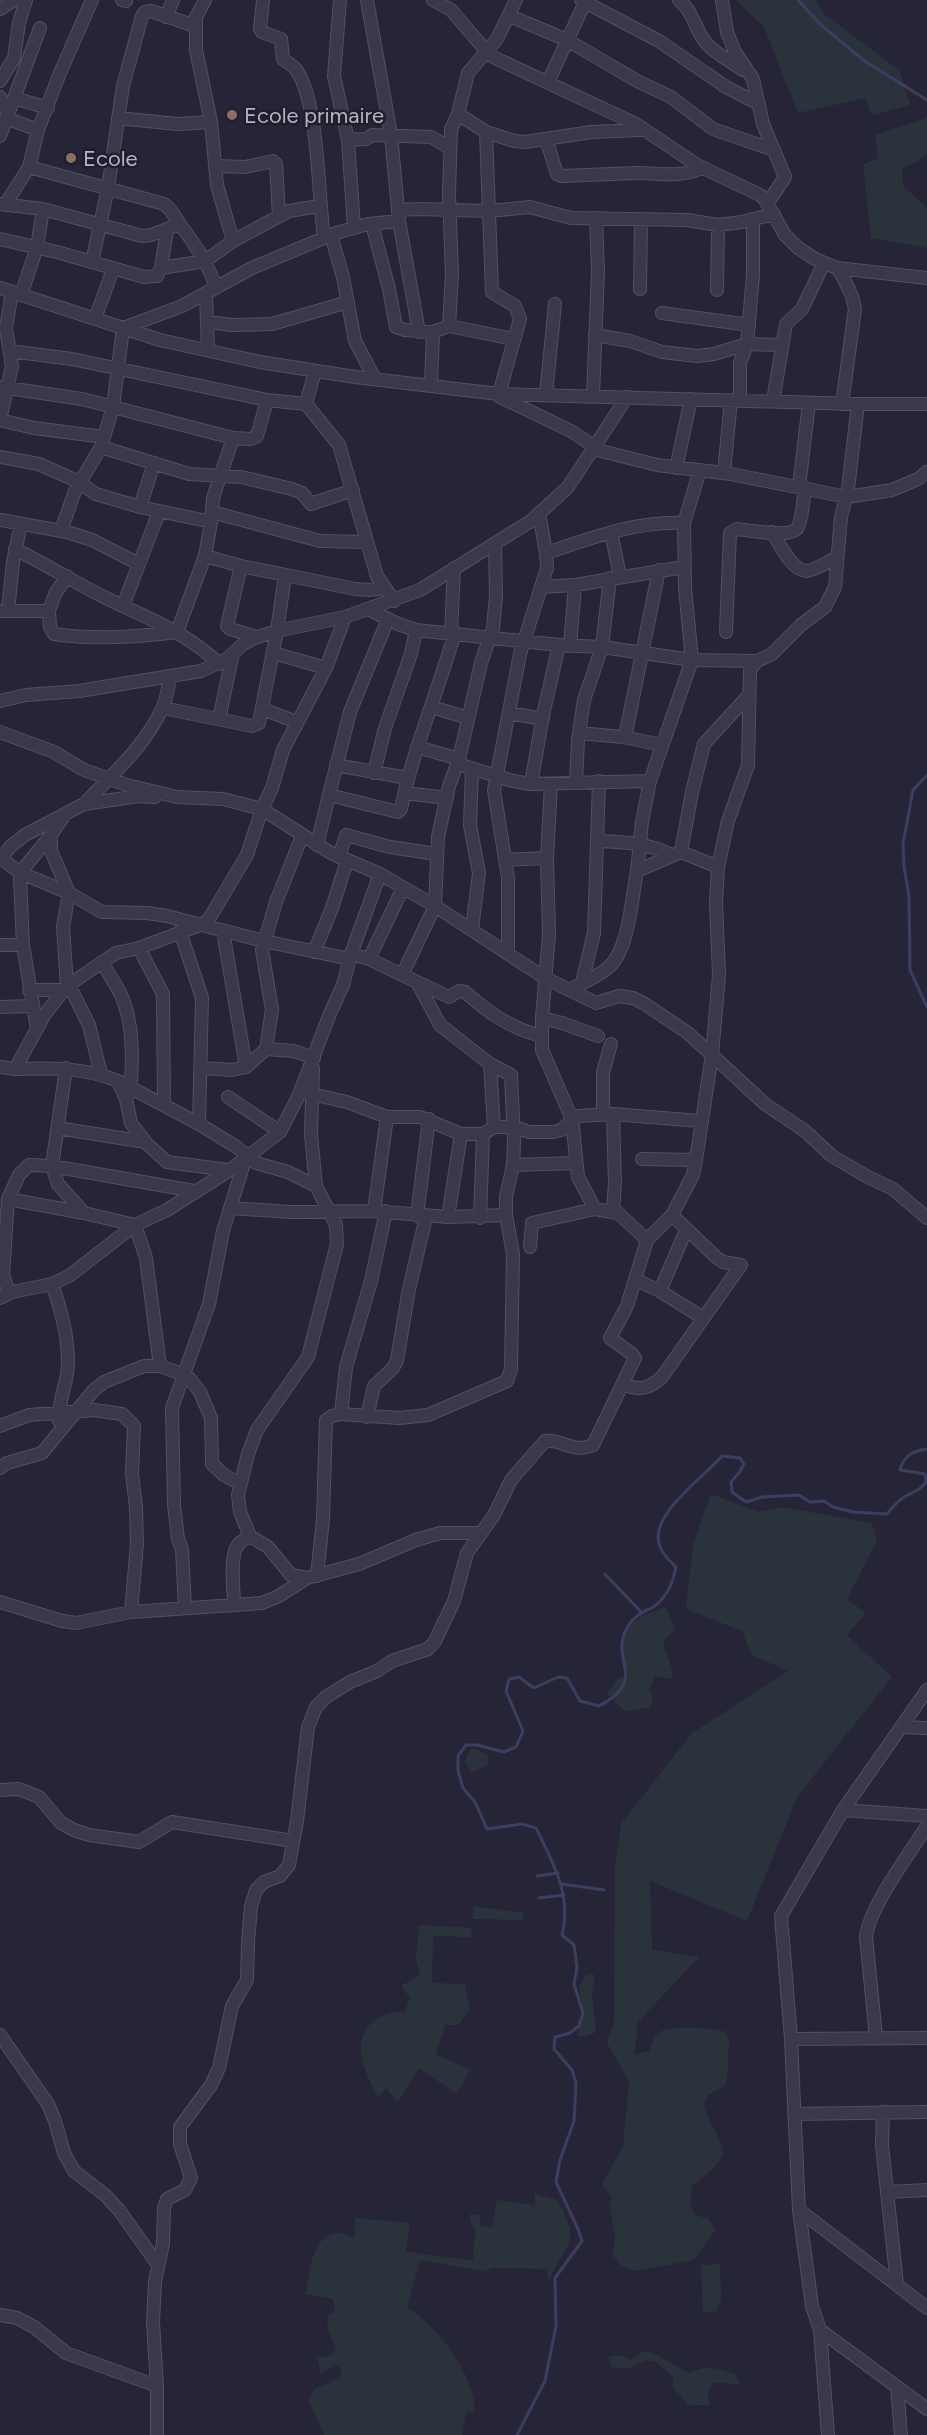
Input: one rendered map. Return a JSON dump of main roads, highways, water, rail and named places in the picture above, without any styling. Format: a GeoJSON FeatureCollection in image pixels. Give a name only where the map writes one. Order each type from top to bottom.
{"type":"FeatureCollection","features":[{"type":"Feature","properties":{"kind":"waterway"},"geometry":{"type":"LineString","coordinates":[[798,0],[819,23],[863,60],[927,100]]}},
{"type":"Feature","properties":{"kind":"waterway"},"geometry":{"type":"LineString","coordinates":[[927,775],[913,790],[903,844],[909,896],[910,970],[927,1007]]}},
{"type":"Feature","properties":{"kind":"waterway"},"geometry":{"type":"LineString","coordinates":[[517,2435],[545,2381],[556,2326],[555,2278],[582,2241],[556,2182],[560,2160],[574,2121],[576,2083],[572,2070],[554,2049],[555,2037],[570,2033],[579,2026],[583,2013],[574,1984],[577,1967],[574,1945],[562,1935],[565,1906],[563,1893],[536,1828],[522,1824],[487,1829],[475,1802],[463,1788],[458,1771],[458,1756],[466,1745],[477,1745],[504,1752],[516,1747],[523,1731],[506,1691],[509,1679],[519,1677],[534,1688],[558,1677],[567,1678],[580,1701],[599,1706],[623,1687],[625,1669],[622,1649],[623,1638],[628,1626],[636,1617],[662,1599],[669,1590],[675,1573],[676,1567],[661,1549],[658,1537],[661,1524],[679,1498],[722,1456],[740,1458],[744,1464],[731,1482],[732,1492],[746,1502],[762,1497],[799,1495],[810,1502],[824,1501],[833,1507],[853,1512],[887,1514],[900,1500],[926,1482],[925,1474],[900,1470],[910,1455],[927,1449]]}},
{"type":"Feature","properties":{"kind":"waterway"},"geometry":{"type":"LineString","coordinates":[[605,1574],[641,1612]]}},
{"type":"Feature","properties":{"kind":"waterway"},"geometry":{"type":"LineString","coordinates":[[537,1876],[558,1873]]}},
{"type":"Feature","properties":{"kind":"waterway"},"geometry":{"type":"LineString","coordinates":[[562,1884],[604,1890]]}},
{"type":"Feature","properties":{"kind":"waterway"},"geometry":{"type":"LineString","coordinates":[[539,1898],[564,1895]]}},
{"type":"Feature","properties":{"kind":"place","name":"Ecole primaire"},"geometry":{"type":"Point","coordinates":[232,115]}},
{"type":"Feature","properties":{"kind":"place","name":"Ecole"},"geometry":{"type":"Point","coordinates":[71,158]}}]}
